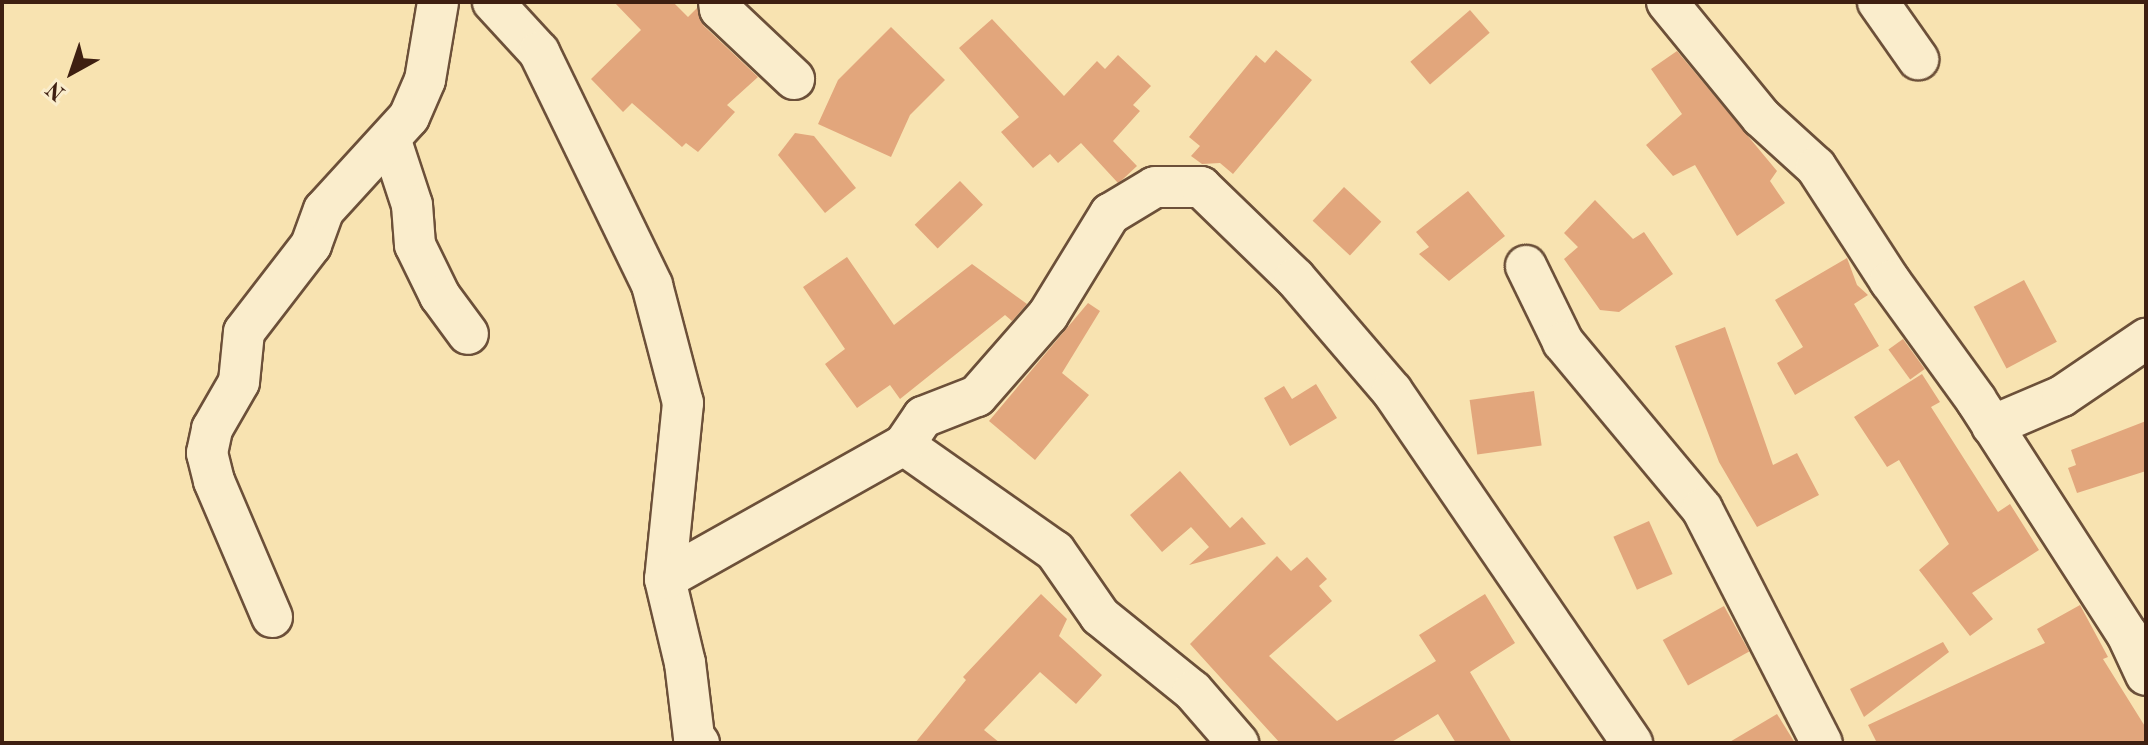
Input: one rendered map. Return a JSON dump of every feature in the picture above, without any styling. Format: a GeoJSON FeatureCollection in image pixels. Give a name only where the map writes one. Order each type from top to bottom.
{"type":"FeatureCollection","features":[{"type":"Feature","properties":{"kind":"street"},"geometry":{"type":"LineString","coordinates":[[272,617],[214,481],[207,453],[212,429],[239,382],[244,332],[311,245],[324,210],[391,141],[409,117],[425,80],[438,2]]}},
{"type":"Feature","properties":{"kind":"street"},"geometry":{"type":"LineString","coordinates":[[493,2],[539,52],[652,285],[683,403],[665,579],[685,663],[694,737],[699,743]]}},
{"type":"Feature","properties":{"kind":"street"},"geometry":{"type":"LineString","coordinates":[[719,2],[720,9],[794,79]]}},
{"type":"Feature","properties":{"kind":"street"},"geometry":{"type":"LineString","coordinates":[[1667,2],[1761,117],[1816,167],[1992,426],[2127,634],[2146,675]]}},
{"type":"Feature","properties":{"kind":"street"},"geometry":{"type":"LineString","coordinates":[[1878,2],[1918,59]]}},
{"type":"Feature","properties":{"kind":"street"},"geometry":{"type":"LineString","coordinates":[[391,141],[412,205],[415,245],[440,296],[468,334]]}},
{"type":"Feature","properties":{"kind":"street"},"geometry":{"type":"LineString","coordinates":[[665,579],[904,445],[923,417],[977,396],[1048,315],[1110,214],[1155,187],[1201,187],[1295,278],[1392,391],[1632,743]]}},
{"type":"Feature","properties":{"kind":"street"},"geometry":{"type":"LineString","coordinates":[[1526,266],[1563,342],[1702,509],[1822,743]]}},
{"type":"Feature","properties":{"kind":"street"},"geometry":{"type":"LineString","coordinates":[[1992,426],[2062,396],[2146,339]]}},
{"type":"Feature","properties":{"kind":"street"},"geometry":{"type":"LineString","coordinates":[[904,445],[1055,551],[1100,616],[1193,691],[1238,743]]}},
{"type":"Feature","properties":{"kind":"building"},"geometry":{"type":"Polygon","coordinates":[[[614,2],[673,2],[688,17],[697,8],[704,26],[758,77],[727,105],[735,112],[698,152],[686,143],[682,147],[632,103],[623,112],[591,79],[641,30],[614,2]]]}},
{"type":"Feature","properties":{"kind":"building"},"geometry":{"type":"Polygon","coordinates":[[[1470,10],[1490,33],[1430,84],[1410,62],[1470,10]]]}},
{"type":"Feature","properties":{"kind":"building"},"geometry":{"type":"Polygon","coordinates":[[[992,19],[1064,96],[1097,61],[1105,69],[1118,55],[1151,86],[1133,105],[1140,111],[1113,141],[1137,166],[1122,180],[1118,183],[1081,143],[1058,163],[1050,154],[1033,168],[1001,132],[1019,117],[959,48],[992,19]]]}},
{"type":"Feature","properties":{"kind":"building"},"geometry":{"type":"Polygon","coordinates":[[[891,27],[945,80],[910,115],[891,157],[818,124],[838,80],[891,27]]]}},
{"type":"Feature","properties":{"kind":"building"},"geometry":{"type":"Polygon","coordinates":[[[1276,50],[1312,80],[1233,174],[1220,163],[1202,164],[1191,156],[1200,146],[1189,137],[1256,55],[1265,63],[1276,50]]]}},
{"type":"Feature","properties":{"kind":"building"},"geometry":{"type":"Polygon","coordinates":[[[1677,51],[1777,171],[1770,181],[1785,203],[1737,236],[1695,165],[1673,176],[1646,145],[1682,114],[1651,69],[1677,51]]]}},
{"type":"Feature","properties":{"kind":"building"},"geometry":{"type":"Polygon","coordinates":[[[795,133],[814,136],[856,188],[825,213],[778,155],[795,133]]]}},
{"type":"Feature","properties":{"kind":"building"},"geometry":{"type":"Polygon","coordinates":[[[960,181],[983,205],[938,249],[915,225],[960,181]]]}},
{"type":"Feature","properties":{"kind":"building"},"geometry":{"type":"Polygon","coordinates":[[[1344,187],[1381,222],[1350,255],[1313,221],[1344,187]]]}},
{"type":"Feature","properties":{"kind":"building"},"geometry":{"type":"Polygon","coordinates":[[[1468,191],[1505,236],[1449,281],[1419,254],[1429,247],[1416,232],[1468,191]]]}},
{"type":"Feature","properties":{"kind":"building"},"geometry":{"type":"Polygon","coordinates":[[[1595,200],[1633,239],[1644,232],[1673,274],[1619,312],[1600,310],[1564,259],[1578,247],[1564,233],[1595,200]]]}},
{"type":"Feature","properties":{"kind":"building"},"geometry":{"type":"Polygon","coordinates":[[[847,257],[894,325],[972,264],[1027,304],[1012,321],[1005,315],[900,399],[890,385],[857,408],[825,364],[845,349],[803,287],[847,257]]]}},
{"type":"Feature","properties":{"kind":"building"},"geometry":{"type":"Polygon","coordinates":[[[1847,258],[1857,285],[1868,295],[1854,304],[1879,346],[1795,395],[1777,363],[1803,347],[1775,300],[1847,258]]]}},
{"type":"Feature","properties":{"kind":"building"},"geometry":{"type":"Polygon","coordinates":[[[2024,280],[2057,342],[2007,369],[1974,307],[2024,280]]]}},
{"type":"Feature","properties":{"kind":"building"},"geometry":{"type":"Polygon","coordinates":[[[1088,303],[1100,311],[1062,373],[1089,395],[1035,460],[989,421],[1088,303]]]}},
{"type":"Feature","properties":{"kind":"building"},"geometry":{"type":"Polygon","coordinates":[[[1725,327],[1773,465],[1797,453],[1819,495],[1757,527],[1719,462],[1675,346],[1725,327]]]}},
{"type":"Feature","properties":{"kind":"building"},"geometry":{"type":"Polygon","coordinates":[[[1903,339],[1925,369],[1910,380],[1888,350],[1903,339]]]}},
{"type":"Feature","properties":{"kind":"building"},"geometry":{"type":"Polygon","coordinates":[[[1922,374],[1940,402],[1931,407],[1998,512],[2010,504],[2039,550],[1972,593],[1993,619],[1970,636],[1919,570],[1949,544],[1899,460],[1887,467],[1854,417],[1922,374]]]}},
{"type":"Feature","properties":{"kind":"building"},"geometry":{"type":"Polygon","coordinates":[[[1316,384],[1337,418],[1290,446],[1264,398],[1284,386],[1292,399],[1316,384]]]}},
{"type":"Feature","properties":{"kind":"building"},"geometry":{"type":"Polygon","coordinates":[[[1534,391],[1542,445],[1477,455],[1470,400],[1534,391]]]}},
{"type":"Feature","properties":{"kind":"building"},"geometry":{"type":"Polygon","coordinates":[[[2146,421],[2146,471],[2077,493],[2068,468],[2076,465],[2071,450],[2146,421]]]}},
{"type":"Feature","properties":{"kind":"building"},"geometry":{"type":"Polygon","coordinates":[[[1180,471],[1230,528],[1242,517],[1266,544],[1189,565],[1209,547],[1191,527],[1162,552],[1130,515],[1180,471]]]}},
{"type":"Feature","properties":{"kind":"building"},"geometry":{"type":"Polygon","coordinates":[[[1649,521],[1673,574],[1637,590],[1613,537],[1649,521]]]}},
{"type":"Feature","properties":{"kind":"building"},"geometry":{"type":"Polygon","coordinates":[[[1277,556],[1291,571],[1307,557],[1327,579],[1319,586],[1332,601],[1269,656],[1337,721],[1436,661],[1419,635],[1485,594],[1515,643],[1470,672],[1512,743],[1456,743],[1438,714],[1390,743],[1280,743],[1190,644],[1277,556]]]}},
{"type":"Feature","properties":{"kind":"building"},"geometry":{"type":"Polygon","coordinates":[[[1041,594],[1067,619],[1059,636],[1102,675],[1076,704],[1040,672],[984,730],[1000,743],[915,743],[966,680],[963,677],[1041,594]]]}},
{"type":"Feature","properties":{"kind":"building"},"geometry":{"type":"Polygon","coordinates":[[[2080,605],[2108,657],[2103,659],[2146,728],[2146,743],[1877,743],[1868,725],[2045,643],[2037,629],[2080,605]]]}},
{"type":"Feature","properties":{"kind":"building"},"geometry":{"type":"Polygon","coordinates":[[[1724,606],[1749,651],[1688,685],[1663,640],[1724,606]]]}},
{"type":"Feature","properties":{"kind":"building"},"geometry":{"type":"Polygon","coordinates":[[[1943,642],[1949,652],[1864,717],[1850,689],[1943,642]]]}},
{"type":"Feature","properties":{"kind":"building"},"geometry":{"type":"Polygon","coordinates":[[[1777,714],[1795,743],[1728,743],[1777,714]]]}}]}
